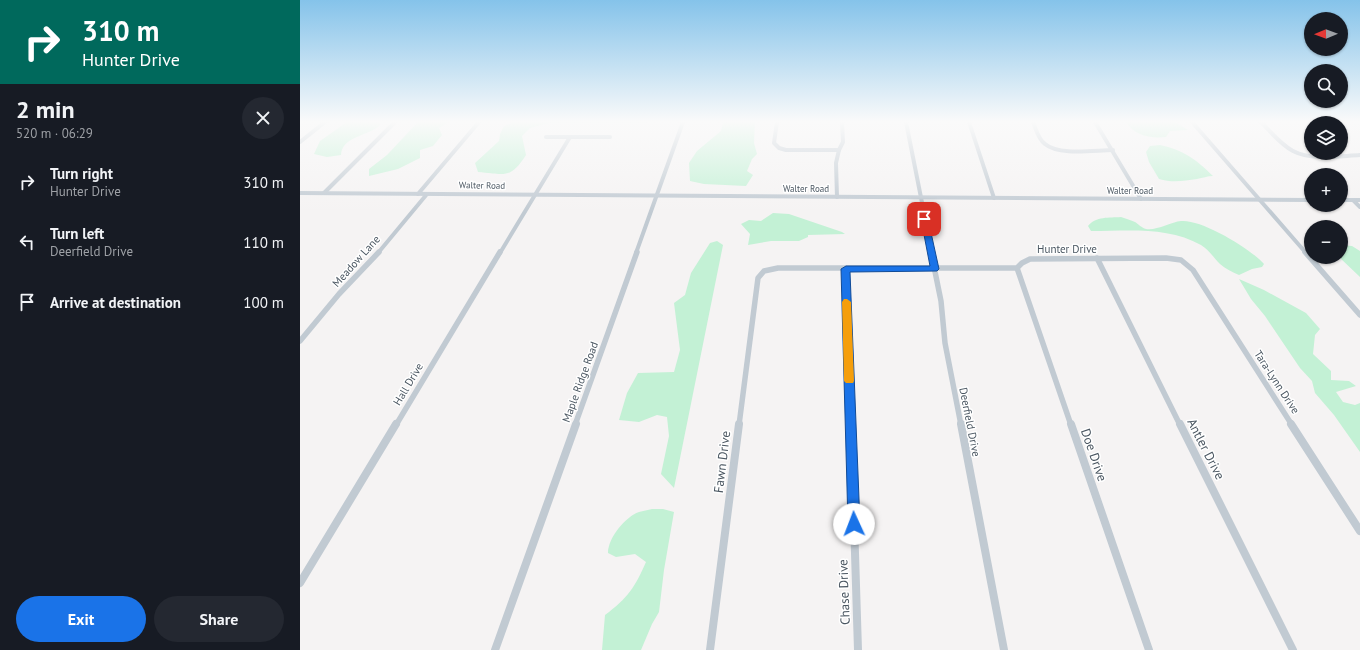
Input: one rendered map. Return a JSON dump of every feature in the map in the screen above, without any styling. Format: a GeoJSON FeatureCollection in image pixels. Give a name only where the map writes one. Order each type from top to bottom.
{"type":"FeatureCollection","features":[{"type":"Feature","properties":{"kind":"street"},"geometry":{"type":"LineString","coordinates":[[324,193],[363,152]]}},
{"type":"Feature","properties":{"kind":"street"},"geometry":{"type":"LineString","coordinates":[[418,194],[453,152]]}},
{"type":"Feature","properties":{"kind":"street","name":"Hall Drive"},"geometry":{"type":"LineString","coordinates":[[300,583],[560,152]]}},
{"type":"Feature","properties":{"kind":"street","name":"Maple Ridge Road"},"geometry":{"type":"LineString","coordinates":[[495,650],[672,152]]}},
{"type":"Feature","properties":{"kind":"street"},"geometry":{"type":"LineString","coordinates":[[837,197],[836,163],[838,152]]}},
{"type":"Feature","properties":{"kind":"street","name":"Deerfield Drive"},"geometry":{"type":"LineString","coordinates":[[912,152],[941,301],[944,343],[1004,650]]}},
{"type":"Feature","properties":{"kind":"street"},"geometry":{"type":"LineString","coordinates":[[979,152],[994,198]]}},
{"type":"Feature","properties":{"kind":"street"},"geometry":{"type":"LineString","coordinates":[[1114,152],[1141,199]]}},
{"type":"Feature","properties":{"kind":"street"},"geometry":{"type":"LineString","coordinates":[[1218,152],[1360,315]]}},
{"type":"Feature","properties":{"kind":"street"},"geometry":{"type":"LineString","coordinates":[[1296,152],[1311,155],[1360,155]]}},
{"type":"Feature","properties":{"kind":"street","name":"Walter Road"},"geometry":{"type":"LineString","coordinates":[[300,193],[1304,200]]}},
{"type":"Feature","properties":{"kind":"street","name":"Meadow Lane"},"geometry":{"type":"LineString","coordinates":[[300,341],[339,294],[366,267],[427,194]]}},
{"type":"Feature","properties":{"kind":"street"},"geometry":{"type":"LineString","coordinates":[[1348,200],[1360,200]]}},
{"type":"Feature","properties":{"kind":"street"},"geometry":{"type":"LineString","coordinates":[[1353,200],[1360,207]]}},
{"type":"Feature","properties":{"kind":"street","name":"Antler Drive"},"geometry":{"type":"LineString","coordinates":[[1098,258],[1293,650]]}},
{"type":"Feature","properties":{"kind":"street","name":"Hunter Drive"},"geometry":{"type":"LineString","coordinates":[[758,278],[764,271],[778,268],[1017,268],[1022,263],[1030,259],[1166,258]]}},
{"type":"Feature","properties":{"kind":"street","name":"Tara-Lynn Drive"},"geometry":{"type":"LineString","coordinates":[[1166,258],[1181,260],[1193,270],[1360,531]]}},
{"type":"Feature","properties":{"kind":"street","name":"Doe Drive"},"geometry":{"type":"LineString","coordinates":[[1017,268],[1149,650]]}},
{"type":"Feature","properties":{"kind":"street","name":"Chase Drive"},"geometry":{"type":"LineString","coordinates":[[846,269],[858,650]]}},
{"type":"Feature","properties":{"kind":"street","name":"Fawn Drive"},"geometry":{"type":"LineString","coordinates":[[710,650],[758,278]]}},
{"type":"Feature","properties":{"kind":"green space"},"geometry":{"type":"Polygon","coordinates":[[[315,152],[342,152],[341,155],[327,157],[314,154],[315,152]]]}},
{"type":"Feature","properties":{"kind":"green space"},"geometry":{"type":"Polygon","coordinates":[[[390,152],[420,152],[420,158],[398,169],[369,176],[369,169],[390,152]]]}},
{"type":"Feature","properties":{"kind":"green space"},"geometry":{"type":"Polygon","coordinates":[[[487,152],[525,152],[526,155],[516,168],[506,174],[478,172],[475,163],[487,152]]]}},
{"type":"Feature","properties":{"kind":"green space"},"geometry":{"type":"Polygon","coordinates":[[[696,152],[757,152],[757,154],[752,159],[747,171],[753,175],[746,186],[704,184],[690,181],[689,163],[696,152]]]}},
{"type":"Feature","properties":{"kind":"green space"},"geometry":{"type":"Polygon","coordinates":[[[1146,152],[1181,152],[1189,156],[1213,176],[1178,181],[1159,179],[1149,162],[1146,152]]]}},
{"type":"Feature","properties":{"kind":"green space"},"geometry":{"type":"Polygon","coordinates":[[[773,213],[789,214],[845,234],[808,235],[808,237],[799,241],[771,241],[748,245],[750,234],[741,224],[749,220],[761,221],[773,213]]]}},
{"type":"Feature","properties":{"kind":"green space"},"geometry":{"type":"Polygon","coordinates":[[[1121,217],[1135,222],[1146,229],[1154,229],[1181,221],[1201,225],[1238,243],[1264,264],[1262,267],[1252,269],[1239,275],[1220,264],[1204,247],[1188,239],[1161,232],[1133,230],[1091,231],[1088,226],[1099,219],[1121,217]]]}},
{"type":"Feature","properties":{"kind":"green space"},"geometry":{"type":"Polygon","coordinates":[[[717,241],[723,245],[674,488],[661,474],[669,436],[667,417],[657,415],[639,422],[619,420],[627,393],[638,373],[674,372],[680,350],[674,303],[685,295],[691,273],[710,243],[717,241]]]}},
{"type":"Feature","properties":{"kind":"green space"},"geometry":{"type":"Polygon","coordinates":[[[1348,246],[1352,246],[1360,251],[1360,277],[1346,264],[1348,264],[1348,246]]]}},
{"type":"Feature","properties":{"kind":"green space"},"geometry":{"type":"Polygon","coordinates":[[[1239,279],[1264,290],[1306,313],[1320,329],[1315,335],[1313,354],[1331,371],[1331,380],[1349,381],[1356,386],[1336,392],[1343,402],[1355,405],[1360,403],[1360,452],[1334,415],[1315,393],[1312,381],[1300,368],[1265,316],[1251,299],[1239,279]]]}},
{"type":"Feature","properties":{"kind":"green space"},"geometry":{"type":"Polygon","coordinates":[[[652,509],[663,509],[674,512],[664,570],[659,612],[641,650],[602,650],[605,615],[620,603],[630,592],[646,562],[635,554],[616,557],[608,553],[611,541],[618,529],[628,518],[639,512],[652,509]]]}},
{"type":"Feature","properties":{"kind":"slow traffic"},"geometry":{"type":"LineString","coordinates":[[847,302],[849,381]]}},
{"type":"Feature","properties":{"kind":"route"},"geometry":{"type":"LineString","coordinates":[[854,524],[846,269],[934,269],[924,219]]}}]}
